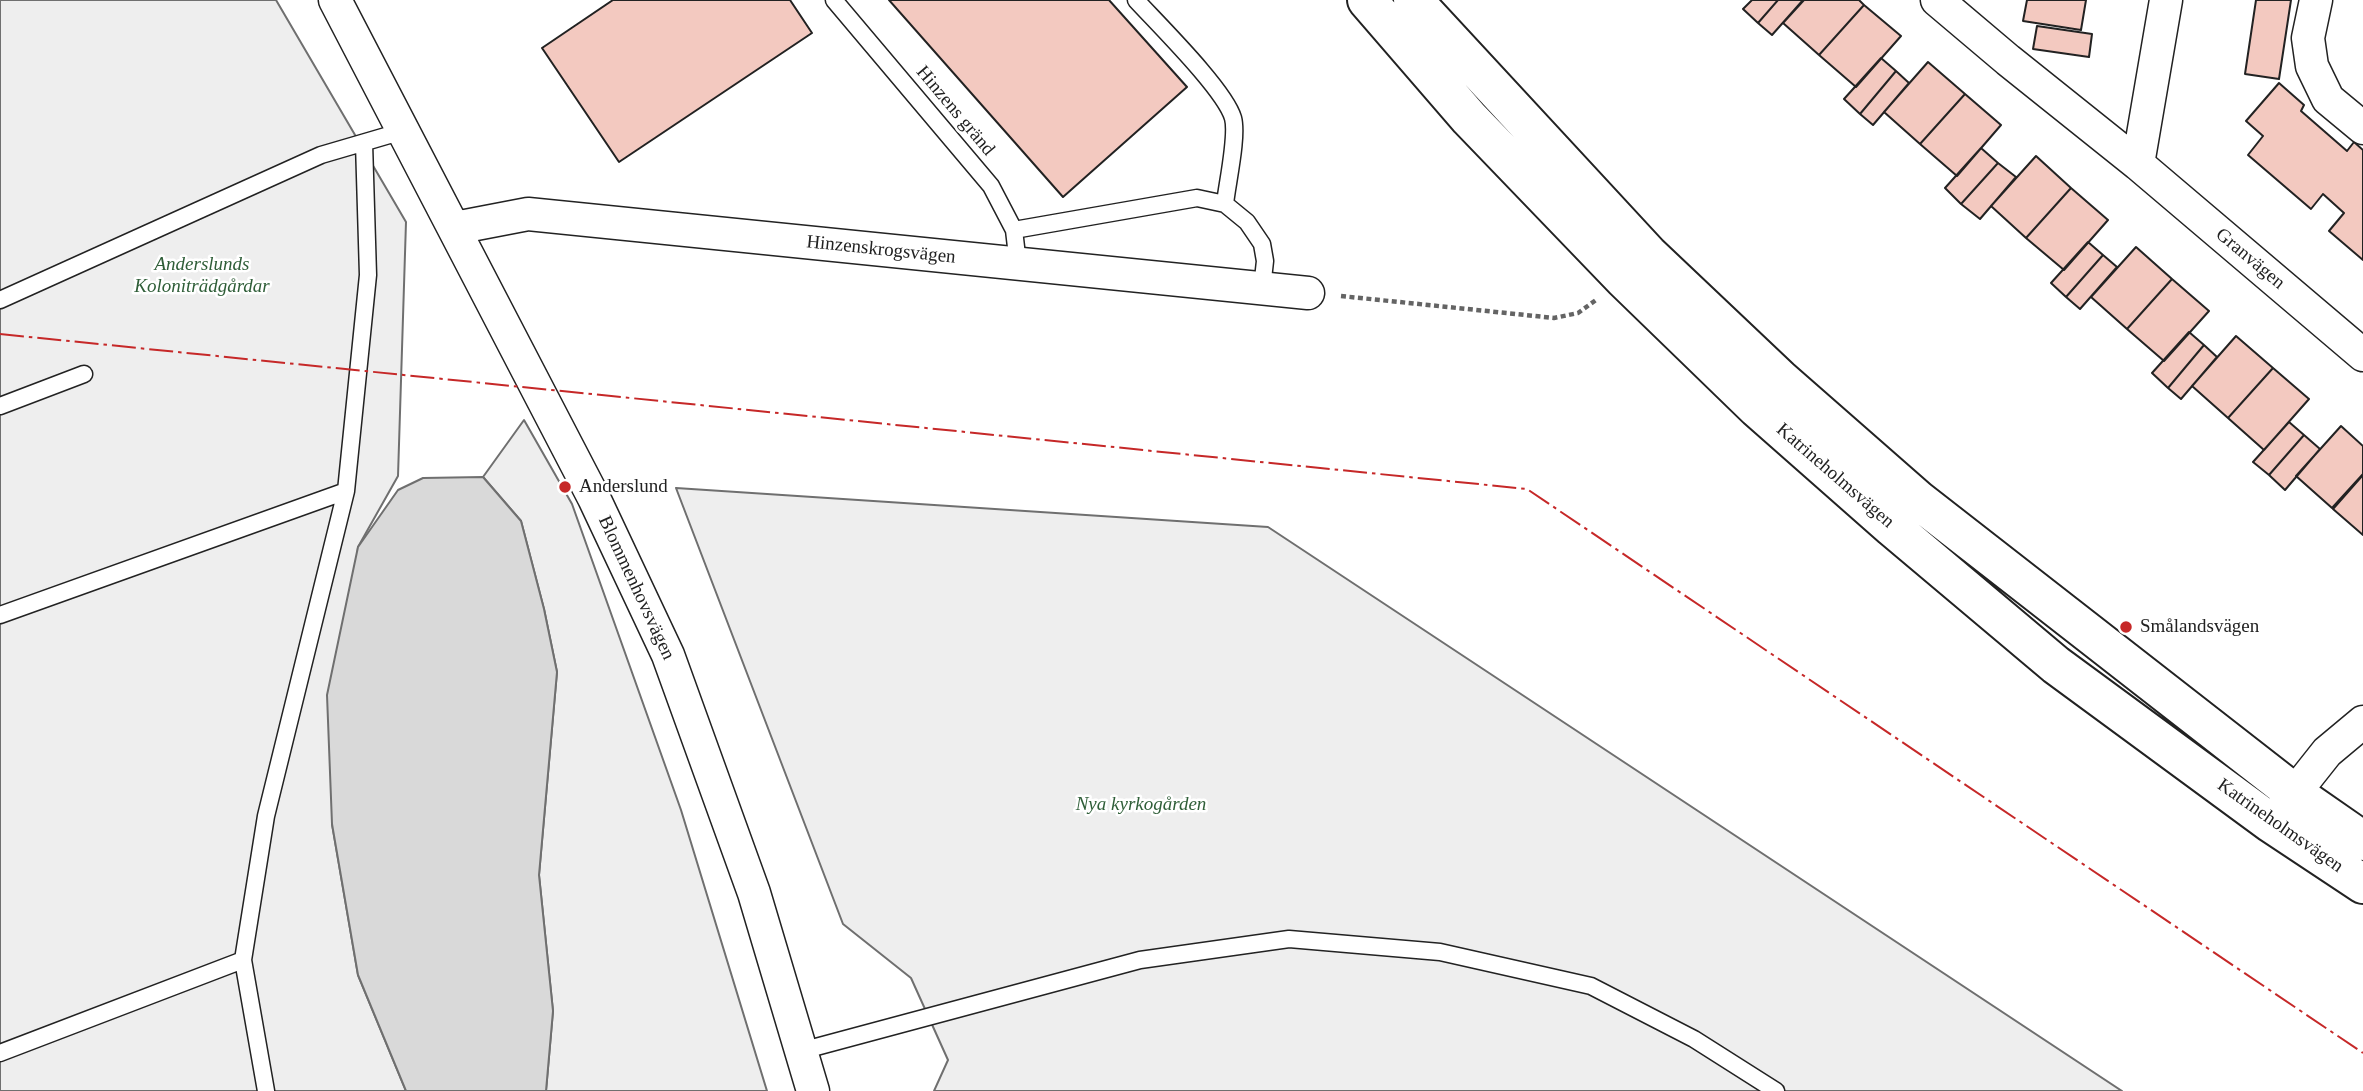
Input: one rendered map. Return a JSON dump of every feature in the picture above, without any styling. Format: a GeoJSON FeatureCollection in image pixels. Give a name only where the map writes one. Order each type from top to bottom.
{"type":"FeatureCollection","features":[{"type":"Feature","properties":{"kind":"main road","name":"Katrineholmsvägen"},"geometry":{"type":"LineString","coordinates":[[1367,0],[1469,118],[1624,279],[1757,408],[2056,665],[2272,823],[2363,884]]}},
{"type":"Feature","properties":{"kind":"main road","name":"Katrineholmsvägen"},"geometry":{"type":"LineString","coordinates":[[1413,0],[1648,254],[1780,379],[1918,500],[2294,793],[2363,841]]}},
{"type":"Feature","properties":{"kind":"street","name":"Blommenhovsvägen"},"geometry":{"type":"LineString","coordinates":[[335,0],[594,498],[668,655],[754,892],[813,1091]]}},
{"type":"Feature","properties":{"kind":"street"},"geometry":{"type":"LineString","coordinates":[[2138,164],[2166,0]]}},
{"type":"Feature","properties":{"kind":"street"},"geometry":{"type":"LineString","coordinates":[[2316,0],[2308,38],[2312,66],[2328,99],[2363,128]]}},
{"type":"Feature","properties":{"kind":"street","name":"Granvägen"},"geometry":{"type":"LineString","coordinates":[[1944,3],[2008,61],[2138,164],[2363,355]]}},
{"type":"Feature","properties":{"kind":"street","name":"Hinzenskrogsvägen"},"geometry":{"type":"LineString","coordinates":[[455,228],[528,214],[1308,293]]}},
{"type":"Feature","properties":{"kind":"street"},"geometry":{"type":"LineString","coordinates":[[2272,823],[2328,752],[2363,722]]}},
{"type":"Feature","properties":{"kind":"lane","name":"Hinzens gränd"},"geometry":{"type":"LineString","coordinates":[[834,0],[991,186],[1014,230],[1018,264]]}},
{"type":"Feature","properties":{"kind":"lane"},"geometry":{"type":"LineString","coordinates":[[1136,0],[1217,91],[1233,118],[1225,204]]}},
{"type":"Feature","properties":{"kind":"lane"},"geometry":{"type":"LineString","coordinates":[[0,300],[321,155],[403,131]]}},
{"type":"Feature","properties":{"kind":"lane"},"geometry":{"type":"LineString","coordinates":[[266,1091],[243,960],[266,816],[346,491],[368,275],[365,143]]}},
{"type":"Feature","properties":{"kind":"lane"},"geometry":{"type":"LineString","coordinates":[[1014,230],[1197,198],[1225,204],[1247,222],[1262,244],[1265,261],[1262,288]]}},
{"type":"Feature","properties":{"kind":"lane"},"geometry":{"type":"LineString","coordinates":[[0,406],[84,374]]}},
{"type":"Feature","properties":{"kind":"lane"},"geometry":{"type":"LineString","coordinates":[[0,615],[346,491]]}},
{"type":"Feature","properties":{"kind":"lane"},"geometry":{"type":"LineString","coordinates":[[801,1051],[1140,960],[1289,939],[1440,952],[1591,986],[1694,1040],[1776,1091]]}},
{"type":"Feature","properties":{"kind":"lane"},"geometry":{"type":"LineString","coordinates":[[0,1053],[243,960]]}},
{"type":"Feature","properties":{"kind":"path"},"geometry":{"type":"LineString","coordinates":[[1308,293],[1554,318],[1578,313],[1624,279]]}},
{"type":"Feature","properties":{"kind":"green space","name":"Anderslunds Koloniträdgårdar"},"geometry":{"type":"Polygon","coordinates":[[[0,0],[276,0],[406,222],[398,476],[358,547],[332,824],[358,975],[406,1091],[0,1091],[0,0]]]}},
{"type":"Feature","properties":{"kind":"green space"},"geometry":{"type":"Polygon","coordinates":[[[524,420],[572,504],[681,810],[767,1091],[546,1091],[553,1011],[539,875],[557,672],[521,521],[483,477],[524,420]]]}},
{"type":"Feature","properties":{"kind":"green space","name":"Nya kyrkogården"},"geometry":{"type":"Polygon","coordinates":[[[676,488],[1268,527],[2122,1091],[934,1091],[948,1060],[911,978],[843,924],[676,488]]]}},
{"type":"Feature","properties":{"kind":"shaded area"},"geometry":{"type":"Polygon","coordinates":[[[483,477],[521,521],[557,672],[539,875],[553,1011],[546,1091],[406,1091],[358,975],[332,824],[327,695],[358,547],[398,490],[423,478],[483,477]]]}},
{"type":"Feature","properties":{"kind":"building"},"geometry":{"type":"Polygon","coordinates":[[[613,0],[790,0],[812,33],[619,162],[542,48],[613,0]]]}},
{"type":"Feature","properties":{"kind":"building"},"geometry":{"type":"Polygon","coordinates":[[[889,0],[1109,0],[1187,87],[1063,197],[889,0]]]}},
{"type":"Feature","properties":{"kind":"building"},"geometry":{"type":"Polygon","coordinates":[[[1752,0],[1778,0],[1758,23],[1743,9],[1752,0]]]}},
{"type":"Feature","properties":{"kind":"building"},"geometry":{"type":"Polygon","coordinates":[[[1778,0],[1803,0],[1772,35],[1758,23],[1778,0]]]}},
{"type":"Feature","properties":{"kind":"building"},"geometry":{"type":"Polygon","coordinates":[[[1804,0],[1859,0],[1864,5],[1819,55],[1783,23],[1804,0]]]}},
{"type":"Feature","properties":{"kind":"building"},"geometry":{"type":"Polygon","coordinates":[[[2027,0],[2086,0],[2081,30],[2023,21],[2027,0]]]}},
{"type":"Feature","properties":{"kind":"building"},"geometry":{"type":"Polygon","coordinates":[[[2256,0],[2291,0],[2279,79],[2245,74],[2256,0]]]}},
{"type":"Feature","properties":{"kind":"building"},"geometry":{"type":"Polygon","coordinates":[[[1864,5],[1901,36],[1856,87],[1819,55],[1864,5]]]}},
{"type":"Feature","properties":{"kind":"building"},"geometry":{"type":"Polygon","coordinates":[[[2037,26],[2092,34],[2089,57],[2033,49],[2037,26]]]}},
{"type":"Feature","properties":{"kind":"building"},"geometry":{"type":"Polygon","coordinates":[[[1881,58],[1896,71],[1860,114],[1844,99],[1881,58]]]}},
{"type":"Feature","properties":{"kind":"building"},"geometry":{"type":"Polygon","coordinates":[[[1928,62],[1965,94],[1920,144],[1884,112],[1928,62]]]}},
{"type":"Feature","properties":{"kind":"building"},"geometry":{"type":"Polygon","coordinates":[[[1896,71],[1909,83],[1873,125],[1860,114],[1896,71]]]}},
{"type":"Feature","properties":{"kind":"building"},"geometry":{"type":"Polygon","coordinates":[[[2279,83],[2304,105],[2301,111],[2347,151],[2354,142],[2363,150],[2363,260],[2329,231],[2344,213],[2323,194],[2311,209],[2248,155],[2263,136],[2246,121],[2279,83]]]}},
{"type":"Feature","properties":{"kind":"building"},"geometry":{"type":"Polygon","coordinates":[[[1965,94],[2001,125],[1957,176],[1920,144],[1965,94]]]}},
{"type":"Feature","properties":{"kind":"building"},"geometry":{"type":"Polygon","coordinates":[[[1981,148],[1998,163],[1961,204],[1945,188],[1981,148]]]}},
{"type":"Feature","properties":{"kind":"building"},"geometry":{"type":"Polygon","coordinates":[[[2036,156],[2071,188],[2026,238],[1991,206],[2036,156]]]}},
{"type":"Feature","properties":{"kind":"building"},"geometry":{"type":"Polygon","coordinates":[[[1998,163],[2016,177],[1980,219],[1961,204],[1998,163]]]}},
{"type":"Feature","properties":{"kind":"building"},"geometry":{"type":"Polygon","coordinates":[[[2071,188],[2108,220],[2064,270],[2026,238],[2071,188]]]}},
{"type":"Feature","properties":{"kind":"building"},"geometry":{"type":"Polygon","coordinates":[[[2088,242],[2103,255],[2066,297],[2051,283],[2088,242]]]}},
{"type":"Feature","properties":{"kind":"building"},"geometry":{"type":"Polygon","coordinates":[[[2136,247],[2172,279],[2127,329],[2091,297],[2136,247]]]}},
{"type":"Feature","properties":{"kind":"building"},"geometry":{"type":"Polygon","coordinates":[[[2103,255],[2117,267],[2080,309],[2066,297],[2103,255]]]}},
{"type":"Feature","properties":{"kind":"building"},"geometry":{"type":"Polygon","coordinates":[[[2172,279],[2209,311],[2164,361],[2127,329],[2172,279]]]}},
{"type":"Feature","properties":{"kind":"building"},"geometry":{"type":"Polygon","coordinates":[[[2189,332],[2204,345],[2168,388],[2152,373],[2189,332]]]}},
{"type":"Feature","properties":{"kind":"building"},"geometry":{"type":"Polygon","coordinates":[[[2236,336],[2273,368],[2228,418],[2192,386],[2236,336]]]}},
{"type":"Feature","properties":{"kind":"building"},"geometry":{"type":"Polygon","coordinates":[[[2204,345],[2217,357],[2181,399],[2168,388],[2204,345]]]}},
{"type":"Feature","properties":{"kind":"building"},"geometry":{"type":"Polygon","coordinates":[[[2273,368],[2309,399],[2264,450],[2228,418],[2273,368]]]}},
{"type":"Feature","properties":{"kind":"building"},"geometry":{"type":"Polygon","coordinates":[[[2289,422],[2304,435],[2269,475],[2253,462],[2289,422]]]}},
{"type":"Feature","properties":{"kind":"building"},"geometry":{"type":"Polygon","coordinates":[[[2341,426],[2363,446],[2363,474],[2332,508],[2296,476],[2341,426]]]}},
{"type":"Feature","properties":{"kind":"building"},"geometry":{"type":"Polygon","coordinates":[[[2304,435],[2320,449],[2285,490],[2269,475],[2304,435]]]}},
{"type":"Feature","properties":{"kind":"building"},"geometry":{"type":"Polygon","coordinates":[[[2363,475],[2363,535],[2333,509],[2363,475]]]}},
{"type":"Feature","properties":{"kind":"power"},"geometry":{"type":"LineString","coordinates":[[0,334],[1527,489],[2363,1053]]}},
{"type":"Feature","properties":{"kind":"place","name":"Anderslund"},"geometry":{"type":"Point","coordinates":[565,487]}},
{"type":"Feature","properties":{"kind":"place","name":"Smålandsvägen"},"geometry":{"type":"Point","coordinates":[2126,627]}}]}
